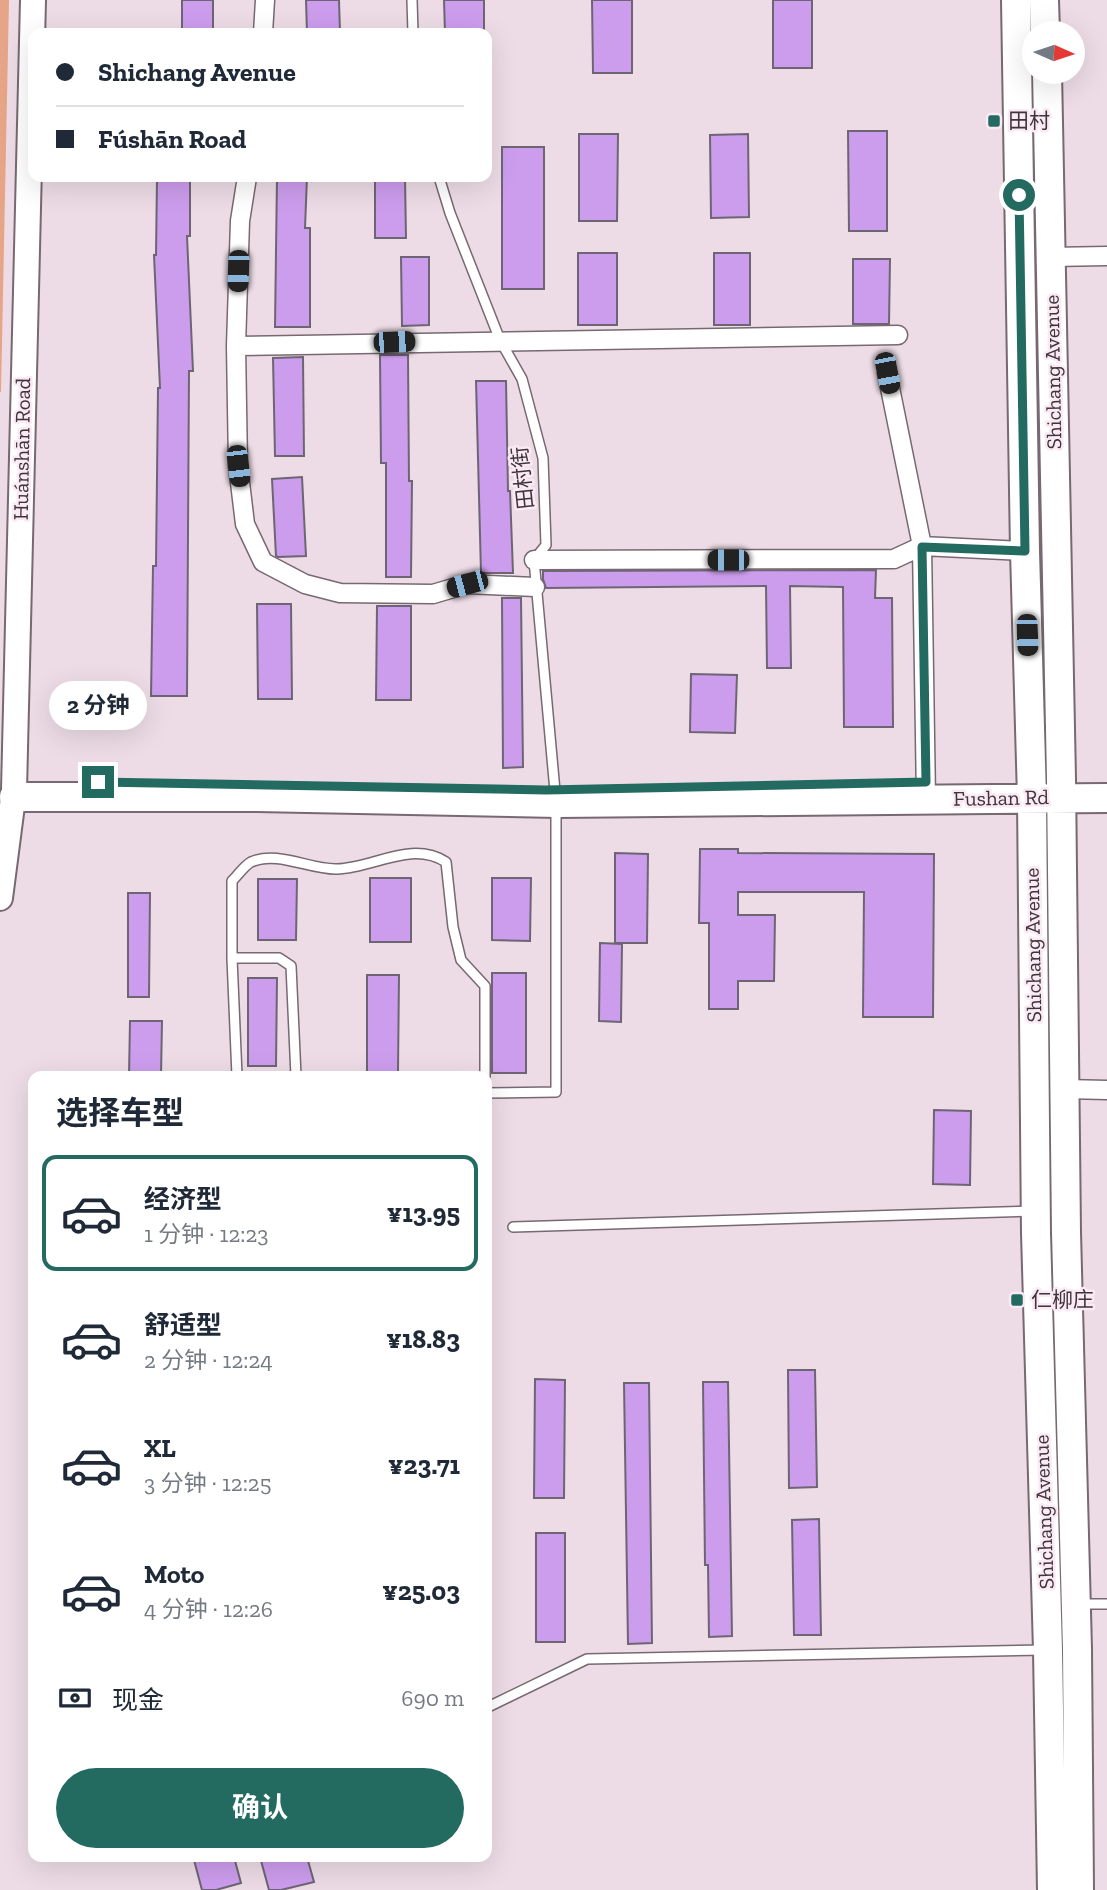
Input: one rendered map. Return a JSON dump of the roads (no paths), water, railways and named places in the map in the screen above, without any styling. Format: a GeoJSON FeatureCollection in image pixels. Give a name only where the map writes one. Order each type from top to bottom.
{"type":"FeatureCollection","features":[{"type":"Feature","properties":{"kind":"main road","name":"Huánshān Road"},"geometry":{"type":"LineString","coordinates":[[32,28],[33,0]]}},
{"type":"Feature","properties":{"kind":"main road","name":"Shichang Avenue"},"geometry":{"type":"LineString","coordinates":[[1016,0],[1036,1211],[1079,1890]]}},
{"type":"Feature","properties":{"kind":"main road"},"geometry":{"type":"LineString","coordinates":[[1044,0],[1045,21]]}},
{"type":"Feature","properties":{"kind":"main road","name":"Shichang Avenue"},"geometry":{"type":"LineString","coordinates":[[1046,84],[1061,788],[1066,1232],[1076,1604],[1063,1650],[1052,1890]]}},
{"type":"Feature","properties":{"kind":"main road","name":"Huánshān Road"},"geometry":{"type":"LineString","coordinates":[[0,898],[11,789],[28,179]]}},
{"type":"Feature","properties":{"kind":"main road"},"geometry":{"type":"LineString","coordinates":[[1061,788],[1107,779]]}},
{"type":"Feature","properties":{"kind":"main road","name":"Fushan Rd"},"geometry":{"type":"LineString","coordinates":[[11,789],[256,797],[555,796],[1061,788],[1107,798]]}},
{"type":"Feature","properties":{"kind":"street"},"geometry":{"type":"LineString","coordinates":[[263,28],[265,0]]}},
{"type":"Feature","properties":{"kind":"street"},"geometry":{"type":"LineString","coordinates":[[246,182],[240,221],[236,346],[238,466],[246,524],[263,562],[305,584],[340,593],[433,593],[467,584],[535,587]]}},
{"type":"Feature","properties":{"kind":"street"},"geometry":{"type":"LineString","coordinates":[[1051,257],[1107,257]]}},
{"type":"Feature","properties":{"kind":"street"},"geometry":{"type":"LineString","coordinates":[[236,346],[898,335]]}},
{"type":"Feature","properties":{"kind":"street"},"geometry":{"type":"LineString","coordinates":[[887,373],[922,547],[926,791]]}},
{"type":"Feature","properties":{"kind":"street"},"geometry":{"type":"LineString","coordinates":[[534,560],[894,559],[922,547],[1025,551]]}},
{"type":"Feature","properties":{"kind":"street"},"geometry":{"type":"LineString","coordinates":[[1065,1089],[1107,1090]]}},
{"type":"Feature","properties":{"kind":"lane"},"geometry":{"type":"LineString","coordinates":[[412,0],[413,28]]}},
{"type":"Feature","properties":{"kind":"lane","name":"田村街"},"geometry":{"type":"LineString","coordinates":[[441,182],[499,340],[522,379],[542,458],[546,545],[534,560],[555,796],[556,1092],[492,1093]]}},
{"type":"Feature","properties":{"kind":"lane"},"geometry":{"type":"LineString","coordinates":[[237,1071],[232,881],[251,862],[275,859],[338,869],[402,854],[434,855],[446,862],[453,927],[461,960],[485,986],[485,1071]]}},
{"type":"Feature","properties":{"kind":"lane"},"geometry":{"type":"LineString","coordinates":[[232,958],[279,958],[290,966],[296,1071]]}},
{"type":"Feature","properties":{"kind":"lane"},"geometry":{"type":"LineString","coordinates":[[513,1227],[1036,1211]]}},
{"type":"Feature","properties":{"kind":"lane"},"geometry":{"type":"LineString","coordinates":[[1076,1604],[1107,1604]]}},
{"type":"Feature","properties":{"kind":"lane"},"geometry":{"type":"LineString","coordinates":[[492,1705],[587,1659],[1063,1650]]}},
{"type":"Feature","properties":{"kind":"place","name":"田村"},"geometry":{"type":"Point","coordinates":[994,121]}},
{"type":"Feature","properties":{"kind":"place","name":"仁柳庄"},"geometry":{"type":"Point","coordinates":[1017,1300]}}]}
